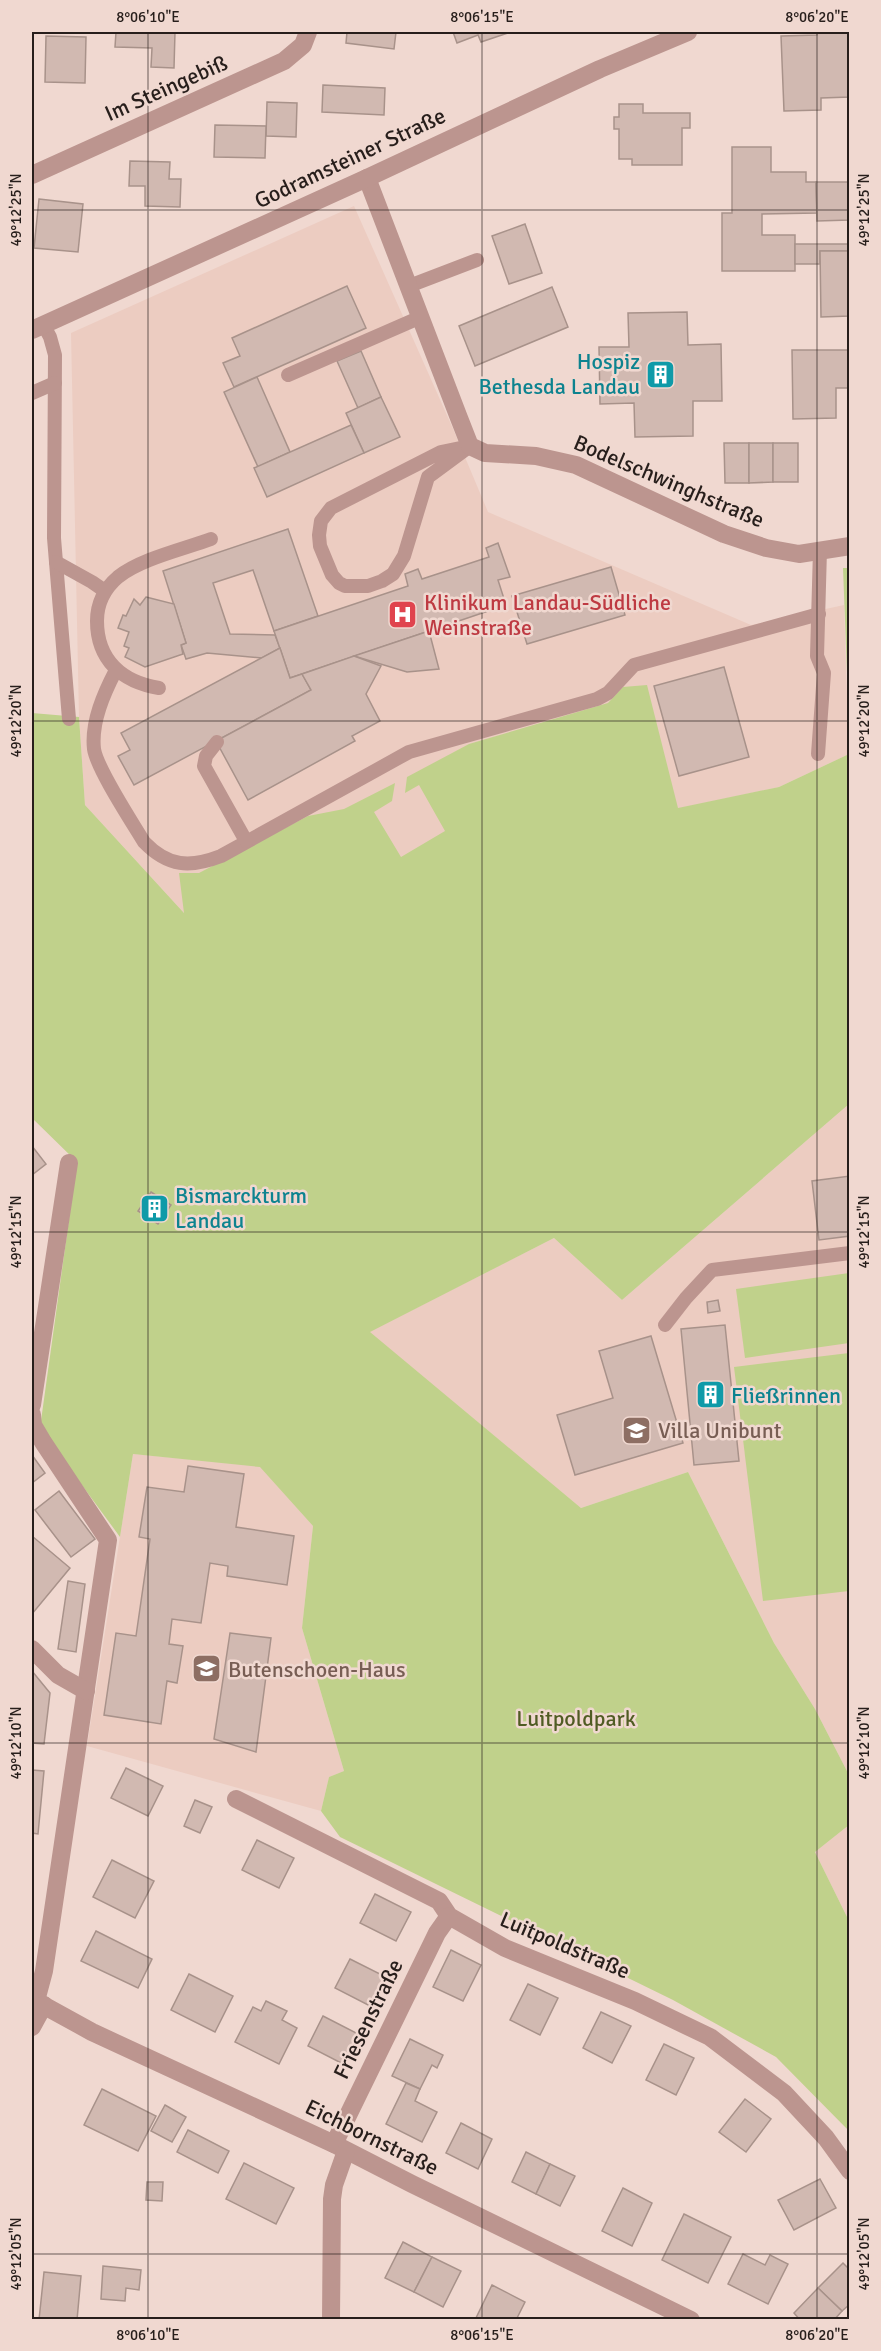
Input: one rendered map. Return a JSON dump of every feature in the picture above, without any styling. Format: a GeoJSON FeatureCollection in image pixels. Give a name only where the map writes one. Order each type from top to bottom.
{"type":"FeatureCollection","features":[{"type":"Feature","properties":{"kind":"street","name":"Im Steingebiß"},"geometry":{"type":"LineString","coordinates":[[32,175],[284,61],[303,45],[308,32]]}},
{"type":"Feature","properties":{"kind":"street","name":"Godramsteiner Straße"},"geometry":{"type":"LineString","coordinates":[[37,327],[367,178],[600,69],[688,32]]}},
{"type":"Feature","properties":{"kind":"street"},"geometry":{"type":"LineString","coordinates":[[367,178],[470,446]]}},
{"type":"Feature","properties":{"kind":"street","name":"Bodelschwinghstraße"},"geometry":{"type":"LineString","coordinates":[[470,446],[479,452],[536,456],[576,465],[724,534],[765,548],[799,554],[849,546]]}},
{"type":"Feature","properties":{"kind":"street"},"geometry":{"type":"LineString","coordinates":[[32,1405],[69,1163]]}},
{"type":"Feature","properties":{"kind":"street"},"geometry":{"type":"LineString","coordinates":[[32,1415],[33,1425],[43,1442],[108,1540],[45,1971],[32,2027]]}},
{"type":"Feature","properties":{"kind":"street"},"geometry":{"type":"LineString","coordinates":[[32,1649],[57,1675],[86,1691]]}},
{"type":"Feature","properties":{"kind":"street","name":"Luitpoldstraße"},"geometry":{"type":"LineString","coordinates":[[236,1799],[439,1901],[449,1916],[505,1948],[635,2001],[710,2037],[784,2093],[826,2138],[849,2171]]}},
{"type":"Feature","properties":{"kind":"street","name":"Friesenstraße"},"geometry":{"type":"LineString","coordinates":[[331,2319],[332,2199],[340,2147],[437,1933],[449,1916]]}},
{"type":"Feature","properties":{"kind":"street","name":"Eichbornstraße"},"geometry":{"type":"LineString","coordinates":[[37,2002],[92,2032],[340,2147],[691,2319]]}},
{"type":"Feature","properties":{"kind":"lane"},"geometry":{"type":"LineString","coordinates":[[410,286],[477,260]]}},
{"type":"Feature","properties":{"kind":"lane"},"geometry":{"type":"LineString","coordinates":[[288,375],[421,317]]}},
{"type":"Feature","properties":{"kind":"lane"},"geometry":{"type":"LineString","coordinates":[[37,327],[53,346],[56,562],[69,719]]}},
{"type":"Feature","properties":{"kind":"lane"},"geometry":{"type":"LineString","coordinates":[[32,393],[55,382]]}},
{"type":"Feature","properties":{"kind":"lane"},"geometry":{"type":"LineString","coordinates":[[470,446],[447,465],[435,471],[424,486],[404,556],[393,574],[368,586],[345,586],[339,583],[332,575],[320,546],[321,520],[331,508],[441,452],[470,446]]}},
{"type":"Feature","properties":{"kind":"lane"},"geometry":{"type":"LineString","coordinates":[[404,471],[419,476],[424,486]]}},
{"type":"Feature","properties":{"kind":"lane"},"geometry":{"type":"LineString","coordinates":[[159,688],[126,678],[116,670],[103,653],[97,634],[98,607],[105,591],[125,572],[211,539]]}},
{"type":"Feature","properties":{"kind":"lane"},"geometry":{"type":"LineString","coordinates":[[818,754],[824,673],[817,656],[820,550]]}},
{"type":"Feature","properties":{"kind":"lane"},"geometry":{"type":"LineString","coordinates":[[56,562],[105,591]]}},
{"type":"Feature","properties":{"kind":"lane"},"geometry":{"type":"LineString","coordinates":[[116,670],[102,701],[96,725],[94,751],[97,761],[144,842],[154,853],[172,862],[203,863],[221,856],[409,752],[597,699],[608,693],[634,665],[819,614]]}},
{"type":"Feature","properties":{"kind":"lane"},"geometry":{"type":"LineString","coordinates":[[217,742],[206,756],[204,766],[246,841]]}},
{"type":"Feature","properties":{"kind":"lane"},"geometry":{"type":"LineString","coordinates":[[664,1325],[712,1270],[849,1253]]}},
{"type":"Feature","properties":{"kind":"shaded area","name":"Klinikum Landau-Südliche Weinstraße"},"geometry":{"type":"Polygon","coordinates":[[[354,206],[488,512],[751,625],[844,605],[849,754],[779,787],[185,914],[85,805],[79,717],[71,333],[354,206]]]}},
{"type":"Feature","properties":{"kind":"shaded area"},"geometry":{"type":"Polygon","coordinates":[[[849,1104],[849,1775],[815,1709],[774,1643],[688,1472],[581,1508],[369,1332],[554,1238],[622,1300],[849,1104]]]}},
{"type":"Feature","properties":{"kind":"shaded area","name":"Butenschoen-Haus"},"geometry":{"type":"Polygon","coordinates":[[[133,1454],[260,1466],[313,1526],[302,1628],[344,1771],[329,1777],[321,1811],[87,1746],[133,1454]]]}},
{"type":"Feature","properties":{"kind":"shaded area"},"geometry":{"type":"Polygon","coordinates":[[[849,1825],[849,1921],[815,1852],[849,1825]]]}},
{"type":"Feature","properties":{"kind":"green space"},"geometry":{"type":"Polygon","coordinates":[[[843,568],[850,568],[849,725],[843,568]]]}},
{"type":"Feature","properties":{"kind":"green space","name":"Luitpoldpark"},"geometry":{"type":"Polygon","coordinates":[[[647,685],[678,808],[779,787],[849,754],[849,1104],[622,1300],[554,1238],[370,1332],[581,1508],[688,1472],[774,1643],[815,1709],[849,1775],[849,1825],[815,1852],[849,1921],[849,2131],[776,2057],[673,2000],[340,1837],[321,1811],[329,1777],[344,1771],[302,1628],[313,1526],[260,1467],[133,1454],[120,1537],[40,1428],[77,1162],[32,1118],[32,713],[79,717],[85,805],[184,913],[179,873],[199,873],[308,816],[344,809],[395,783],[392,801],[374,812],[401,857],[445,831],[419,785],[405,793],[407,777],[469,744],[608,703],[623,687],[647,685]]]}},
{"type":"Feature","properties":{"kind":"green space"},"geometry":{"type":"Polygon","coordinates":[[[849,1273],[849,1343],[745,1358],[736,1289],[849,1273]]]}},
{"type":"Feature","properties":{"kind":"green space"},"geometry":{"type":"Polygon","coordinates":[[[849,1353],[849,1591],[763,1601],[734,1367],[849,1353]]]}},
{"type":"Feature","properties":{"kind":"building"},"geometry":{"type":"Polygon","coordinates":[[[116,32],[175,32],[174,68],[151,67],[152,48],[115,47],[116,32]]]}},
{"type":"Feature","properties":{"kind":"building"},"geometry":{"type":"Polygon","coordinates":[[[347,32],[396,32],[394,49],[346,43],[347,32]]]}},
{"type":"Feature","properties":{"kind":"building"},"geometry":{"type":"Polygon","coordinates":[[[453,32],[508,33],[481,42],[478,35],[457,43],[453,32]]]}},
{"type":"Feature","properties":{"kind":"building"},"geometry":{"type":"Polygon","coordinates":[[[817,32],[850,32],[850,97],[821,98],[821,110],[784,111],[781,36],[817,35],[817,32]]]}},
{"type":"Feature","properties":{"kind":"building"},"geometry":{"type":"Polygon","coordinates":[[[46,36],[86,37],[85,83],[45,82],[46,36]]]}},
{"type":"Feature","properties":{"kind":"building"},"geometry":{"type":"Polygon","coordinates":[[[323,85],[385,88],[384,115],[322,112],[323,85]]]}},
{"type":"Feature","properties":{"kind":"building"},"geometry":{"type":"Polygon","coordinates":[[[267,102],[297,103],[296,137],[266,136],[267,102]]]}},
{"type":"Feature","properties":{"kind":"building"},"geometry":{"type":"Polygon","coordinates":[[[619,104],[643,104],[643,113],[690,113],[690,128],[682,128],[682,165],[632,165],[632,159],[619,159],[619,129],[614,129],[614,117],[619,117],[619,104]]]}},
{"type":"Feature","properties":{"kind":"building"},"geometry":{"type":"Polygon","coordinates":[[[215,125],[266,126],[265,158],[214,157],[215,125]]]}},
{"type":"Feature","properties":{"kind":"building"},"geometry":{"type":"Polygon","coordinates":[[[732,147],[771,147],[771,172],[806,172],[806,182],[816,182],[817,213],[762,214],[762,235],[795,235],[795,271],[722,271],[722,213],[732,213],[732,147]]]}},
{"type":"Feature","properties":{"kind":"building"},"geometry":{"type":"Polygon","coordinates":[[[130,161],[170,162],[169,179],[181,179],[180,207],[145,206],[145,186],[129,186],[130,161]]]}},
{"type":"Feature","properties":{"kind":"building"},"geometry":{"type":"Polygon","coordinates":[[[816,182],[850,182],[850,220],[817,221],[816,182]]]}},
{"type":"Feature","properties":{"kind":"building"},"geometry":{"type":"Polygon","coordinates":[[[39,199],[83,204],[78,252],[34,248],[39,199]]]}},
{"type":"Feature","properties":{"kind":"building"},"geometry":{"type":"Polygon","coordinates":[[[525,224],[542,273],[509,284],[492,236],[525,224]]]}},
{"type":"Feature","properties":{"kind":"building"},"geometry":{"type":"Polygon","coordinates":[[[795,244],[850,244],[850,251],[820,251],[820,264],[795,264],[795,244]]]}},
{"type":"Feature","properties":{"kind":"building"},"geometry":{"type":"Polygon","coordinates":[[[820,251],[850,251],[850,316],[821,317],[820,251]]]}},
{"type":"Feature","properties":{"kind":"building"},"geometry":{"type":"Polygon","coordinates":[[[347,286],[366,328],[234,387],[223,363],[240,356],[232,338],[347,286]]]}},
{"type":"Feature","properties":{"kind":"building"},"geometry":{"type":"Polygon","coordinates":[[[552,287],[568,327],[475,366],[459,326],[552,287]]]}},
{"type":"Feature","properties":{"kind":"building","name":"Hospiz Bethesda Landau"},"geometry":{"type":"Polygon","coordinates":[[[687,312],[688,345],[721,344],[722,401],[693,401],[693,436],[635,437],[634,403],[600,404],[599,347],[629,347],[628,313],[687,312]]]}},
{"type":"Feature","properties":{"kind":"building"},"geometry":{"type":"Polygon","coordinates":[[[792,350],[850,350],[850,388],[836,388],[836,418],[793,419],[792,350]]]}},
{"type":"Feature","properties":{"kind":"building"},"geometry":{"type":"Polygon","coordinates":[[[361,351],[381,397],[358,408],[337,361],[361,351]]]}},
{"type":"Feature","properties":{"kind":"building"},"geometry":{"type":"Polygon","coordinates":[[[257,377],[290,452],[258,467],[224,392],[257,377]]]}},
{"type":"Feature","properties":{"kind":"building"},"geometry":{"type":"Polygon","coordinates":[[[381,397],[400,437],[364,453],[346,413],[381,397]]]}},
{"type":"Feature","properties":{"kind":"building"},"geometry":{"type":"Polygon","coordinates":[[[351,425],[364,453],[267,497],[254,468],[351,425]]]}},
{"type":"Feature","properties":{"kind":"building"},"geometry":{"type":"Polygon","coordinates":[[[724,443],[749,443],[749,483],[725,483],[724,443]]]}},
{"type":"Feature","properties":{"kind":"building"},"geometry":{"type":"Polygon","coordinates":[[[749,443],[773,443],[773,482],[749,483],[749,443]]]}},
{"type":"Feature","properties":{"kind":"building"},"geometry":{"type":"Polygon","coordinates":[[[773,443],[798,443],[798,482],[773,482],[773,443]]]}},
{"type":"Feature","properties":{"kind":"building"},"geometry":{"type":"Polygon","coordinates":[[[288,529],[318,616],[274,631],[253,570],[213,583],[230,634],[275,635],[280,648],[262,658],[207,653],[186,659],[181,645],[186,643],[163,571],[288,529]]]}},
{"type":"Feature","properties":{"kind":"building"},"geometry":{"type":"Polygon","coordinates":[[[498,543],[510,577],[498,580],[506,605],[290,678],[274,631],[408,586],[405,574],[418,569],[422,579],[489,557],[486,548],[498,543]]]}},
{"type":"Feature","properties":{"kind":"building"},"geometry":{"type":"Polygon","coordinates":[[[611,567],[625,615],[527,644],[512,596],[611,567]]]}},
{"type":"Feature","properties":{"kind":"building"},"geometry":{"type":"Polygon","coordinates":[[[146,597],[174,604],[186,643],[181,645],[183,654],[145,667],[125,657],[129,648],[124,646],[129,632],[118,628],[123,615],[126,616],[134,599],[140,605],[146,597]]]}},
{"type":"Feature","properties":{"kind":"building"},"geometry":{"type":"Polygon","coordinates":[[[429,631],[439,669],[407,672],[354,656],[429,631]]]}},
{"type":"Feature","properties":{"kind":"building"},"geometry":{"type":"Polygon","coordinates":[[[280,648],[290,678],[302,674],[311,690],[134,785],[118,756],[130,750],[121,733],[280,648]]]}},
{"type":"Feature","properties":{"kind":"building"},"geometry":{"type":"Polygon","coordinates":[[[354,656],[381,666],[366,694],[380,721],[352,736],[355,741],[248,800],[216,741],[311,690],[302,674],[354,656]]]}},
{"type":"Feature","properties":{"kind":"building"},"geometry":{"type":"Polygon","coordinates":[[[724,667],[749,757],[679,776],[654,686],[724,667]]]}},
{"type":"Feature","properties":{"kind":"building"},"geometry":{"type":"Polygon","coordinates":[[[32,1146],[46,1164],[32,1175],[32,1146]]]}},
{"type":"Feature","properties":{"kind":"building"},"geometry":{"type":"Polygon","coordinates":[[[850,1176],[850,1236],[819,1240],[812,1181],[850,1176]]]}},
{"type":"Feature","properties":{"kind":"building","name":"Bismarckturm Landau"},"geometry":{"type":"Polygon","coordinates":[[[151,1192],[171,1205],[158,1224],[138,1211],[151,1192]]]}},
{"type":"Feature","properties":{"kind":"building"},"geometry":{"type":"Polygon","coordinates":[[[718,1300],[720,1311],[708,1313],[707,1302],[718,1300]]]}},
{"type":"Feature","properties":{"kind":"building","name":"Fließrinnen"},"geometry":{"type":"Polygon","coordinates":[[[725,1325],[739,1461],[694,1465],[681,1329],[725,1325]]]}},
{"type":"Feature","properties":{"kind":"building"},"geometry":{"type":"Polygon","coordinates":[[[651,1336],[683,1443],[575,1475],[557,1415],[613,1398],[599,1351],[651,1336]]]}},
{"type":"Feature","properties":{"kind":"building"},"geometry":{"type":"Polygon","coordinates":[[[32,1455],[45,1473],[32,1483],[32,1455]]]}},
{"type":"Feature","properties":{"kind":"building"},"geometry":{"type":"Polygon","coordinates":[[[188,1466],[244,1474],[236,1527],[294,1536],[287,1585],[227,1576],[228,1566],[210,1563],[201,1623],[172,1619],[169,1644],[183,1646],[177,1683],[167,1681],[161,1724],[104,1715],[116,1633],[136,1636],[150,1539],[139,1537],[147,1487],[184,1492],[188,1466]]]}},
{"type":"Feature","properties":{"kind":"building"},"geometry":{"type":"Polygon","coordinates":[[[59,1491],[95,1539],[71,1557],[35,1510],[59,1491]]]}},
{"type":"Feature","properties":{"kind":"building"},"geometry":{"type":"Polygon","coordinates":[[[32,1536],[70,1568],[32,1614],[32,1536]]]}},
{"type":"Feature","properties":{"kind":"building"},"geometry":{"type":"Polygon","coordinates":[[[68,1581],[85,1584],[76,1652],[58,1649],[68,1581]]]}},
{"type":"Feature","properties":{"kind":"building"},"geometry":{"type":"Polygon","coordinates":[[[230,1633],[271,1638],[256,1752],[214,1739],[230,1633]]]}},
{"type":"Feature","properties":{"kind":"building"},"geometry":{"type":"Polygon","coordinates":[[[32,1671],[50,1693],[44,1744],[32,1743],[32,1671]]]}},
{"type":"Feature","properties":{"kind":"building"},"geometry":{"type":"Polygon","coordinates":[[[126,1768],[163,1786],[148,1816],[111,1798],[126,1768]]]}},
{"type":"Feature","properties":{"kind":"building"},"geometry":{"type":"Polygon","coordinates":[[[32,1770],[44,1771],[38,1834],[32,1833],[32,1770]]]}},
{"type":"Feature","properties":{"kind":"building"},"geometry":{"type":"Polygon","coordinates":[[[195,1800],[212,1807],[200,1833],[184,1826],[195,1800]]]}},
{"type":"Feature","properties":{"kind":"building"},"geometry":{"type":"Polygon","coordinates":[[[257,1840],[294,1858],[279,1888],[242,1870],[257,1840]]]}},
{"type":"Feature","properties":{"kind":"building"},"geometry":{"type":"Polygon","coordinates":[[[112,1860],[154,1881],[135,1918],[93,1897],[112,1860]]]}},
{"type":"Feature","properties":{"kind":"building"},"geometry":{"type":"Polygon","coordinates":[[[375,1894],[411,1912],[396,1941],[360,1923],[375,1894]]]}},
{"type":"Feature","properties":{"kind":"building"},"geometry":{"type":"Polygon","coordinates":[[[96,1931],[152,1959],[138,1988],[81,1961],[96,1931]]]}},
{"type":"Feature","properties":{"kind":"building"},"geometry":{"type":"Polygon","coordinates":[[[451,1950],[481,1965],[463,2001],[433,1987],[451,1950]]]}},
{"type":"Feature","properties":{"kind":"building"},"geometry":{"type":"Polygon","coordinates":[[[350,1959],[386,1977],[372,2007],[335,1988],[350,1959]]]}},
{"type":"Feature","properties":{"kind":"building"},"geometry":{"type":"Polygon","coordinates":[[[189,1974],[233,1996],[215,2032],[171,2010],[189,1974]]]}},
{"type":"Feature","properties":{"kind":"building"},"geometry":{"type":"Polygon","coordinates":[[[528,1984],[558,1998],[540,2035],[510,2020],[528,1984]]]}},
{"type":"Feature","properties":{"kind":"building"},"geometry":{"type":"Polygon","coordinates":[[[266,2001],[287,2011],[282,2020],[297,2028],[279,2064],[235,2042],[253,2007],[261,2011],[266,2001]]]}},
{"type":"Feature","properties":{"kind":"building"},"geometry":{"type":"Polygon","coordinates":[[[601,2012],[631,2026],[612,2063],[583,2048],[601,2012]]]}},
{"type":"Feature","properties":{"kind":"building"},"geometry":{"type":"Polygon","coordinates":[[[323,2016],[360,2035],[345,2065],[308,2046],[323,2016]]]}},
{"type":"Feature","properties":{"kind":"building"},"geometry":{"type":"Polygon","coordinates":[[[410,2039],[443,2055],[437,2068],[432,2065],[420,2089],[392,2076],[410,2039]]]}},
{"type":"Feature","properties":{"kind":"building"},"geometry":{"type":"Polygon","coordinates":[[[664,2044],[694,2058],[676,2095],[646,2080],[664,2044]]]}},
{"type":"Feature","properties":{"kind":"building"},"geometry":{"type":"Polygon","coordinates":[[[406,2083],[420,2089],[415,2101],[437,2112],[422,2142],[386,2124],[406,2083]]]}},
{"type":"Feature","properties":{"kind":"building"},"geometry":{"type":"Polygon","coordinates":[[[102,2089],[156,2116],[138,2151],[84,2125],[102,2089]]]}},
{"type":"Feature","properties":{"kind":"building"},"geometry":{"type":"Polygon","coordinates":[[[745,2099],[771,2119],[746,2152],[719,2132],[745,2099]]]}},
{"type":"Feature","properties":{"kind":"building"},"geometry":{"type":"Polygon","coordinates":[[[165,2105],[186,2117],[172,2142],[151,2131],[165,2105]]]}},
{"type":"Feature","properties":{"kind":"building"},"geometry":{"type":"Polygon","coordinates":[[[461,2123],[492,2139],[478,2169],[446,2153],[461,2123]]]}},
{"type":"Feature","properties":{"kind":"building"},"geometry":{"type":"Polygon","coordinates":[[[188,2130],[229,2151],[218,2173],[177,2152],[188,2130]]]}},
{"type":"Feature","properties":{"kind":"building"},"geometry":{"type":"Polygon","coordinates":[[[526,2152],[550,2164],[536,2194],[512,2182],[526,2152]]]}},
{"type":"Feature","properties":{"kind":"building"},"geometry":{"type":"Polygon","coordinates":[[[244,2163],[294,2188],[276,2224],[226,2199],[244,2163]]]}},
{"type":"Feature","properties":{"kind":"building"},"geometry":{"type":"Polygon","coordinates":[[[550,2164],[575,2176],[560,2206],[536,2194],[550,2164]]]}},
{"type":"Feature","properties":{"kind":"building"},"geometry":{"type":"Polygon","coordinates":[[[820,2179],[836,2208],[794,2230],[778,2200],[820,2179]]]}},
{"type":"Feature","properties":{"kind":"building"},"geometry":{"type":"Polygon","coordinates":[[[147,2182],[163,2182],[162,2201],[146,2200],[147,2182]]]}},
{"type":"Feature","properties":{"kind":"building"},"geometry":{"type":"Polygon","coordinates":[[[623,2188],[652,2203],[632,2246],[602,2231],[623,2188]]]}},
{"type":"Feature","properties":{"kind":"building"},"geometry":{"type":"Polygon","coordinates":[[[684,2214],[731,2237],[708,2283],[662,2260],[684,2214]]]}},
{"type":"Feature","properties":{"kind":"building"},"geometry":{"type":"Polygon","coordinates":[[[403,2242],[432,2257],[414,2292],[385,2278],[403,2242]]]}},
{"type":"Feature","properties":{"kind":"building"},"geometry":{"type":"Polygon","coordinates":[[[743,2254],[765,2265],[770,2255],[788,2264],[768,2304],[728,2284],[743,2254]]]}},
{"type":"Feature","properties":{"kind":"building"},"geometry":{"type":"Polygon","coordinates":[[[432,2257],[461,2271],[443,2307],[414,2292],[432,2257]]]}},
{"type":"Feature","properties":{"kind":"building"},"geometry":{"type":"Polygon","coordinates":[[[843,2263],[850,2270],[850,2304],[842,2311],[818,2288],[843,2263]]]}},
{"type":"Feature","properties":{"kind":"building"},"geometry":{"type":"Polygon","coordinates":[[[103,2266],[141,2270],[139,2290],[126,2288],[125,2301],[101,2299],[103,2266]]]}},
{"type":"Feature","properties":{"kind":"building"},"geometry":{"type":"Polygon","coordinates":[[[44,2272],[81,2276],[77,2320],[39,2320],[44,2272]]]}},
{"type":"Feature","properties":{"kind":"building"},"geometry":{"type":"Polygon","coordinates":[[[492,2285],[525,2302],[516,2320],[475,2320],[492,2285]]]}},
{"type":"Feature","properties":{"kind":"building"},"geometry":{"type":"Polygon","coordinates":[[[818,2288],[842,2311],[834,2320],[800,2320],[794,2313],[818,2288]]]}},
{"type":"Feature","properties":{"kind":"place","name":"Hospiz Bethesda Landau"},"geometry":{"type":"Point","coordinates":[661,374]}},
{"type":"Feature","properties":{"kind":"place","name":"Klinikum Landau-Südliche Weinstraße"},"geometry":{"type":"Point","coordinates":[403,615]}},
{"type":"Feature","properties":{"kind":"place","name":"Bismarckturm Landau"},"geometry":{"type":"Point","coordinates":[154,1208]}},
{"type":"Feature","properties":{"kind":"place","name":"Fließrinnen"},"geometry":{"type":"Point","coordinates":[710,1395]}},
{"type":"Feature","properties":{"kind":"place","name":"Villa Unibunt"},"geometry":{"type":"Point","coordinates":[637,1430]}},
{"type":"Feature","properties":{"kind":"place","name":"Butenschoen-Haus"},"geometry":{"type":"Point","coordinates":[207,1669]}}]}
